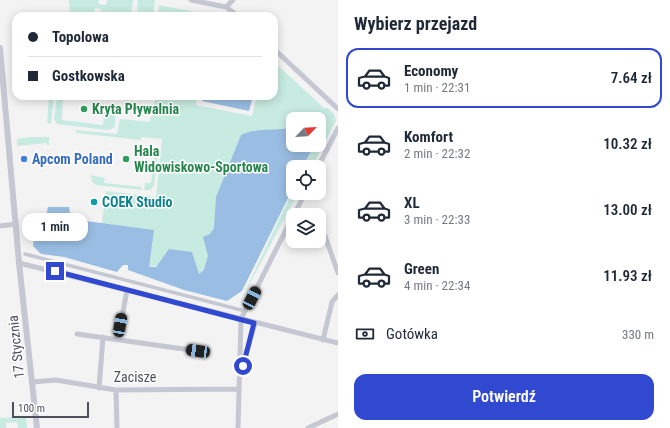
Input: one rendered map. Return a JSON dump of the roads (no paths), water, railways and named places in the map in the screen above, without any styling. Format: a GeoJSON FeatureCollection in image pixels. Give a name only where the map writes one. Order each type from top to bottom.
{"type":"FeatureCollection","features":[{"type":"Feature","properties":{"kind":"street"},"geometry":{"type":"LineString","coordinates":[[191,0],[226,7],[233,12]]}},
{"type":"Feature","properties":{"kind":"street"},"geometry":{"type":"LineString","coordinates":[[226,7],[232,0]]}},
{"type":"Feature","properties":{"kind":"street","name":"17 Stycznia"},"geometry":{"type":"LineString","coordinates":[[0,48],[19,263],[37,428]]}},
{"type":"Feature","properties":{"kind":"street"},"geometry":{"type":"LineString","coordinates":[[278,53],[338,109]]}},
{"type":"Feature","properties":{"kind":"street"},"geometry":{"type":"LineString","coordinates":[[322,160],[338,128]]}},
{"type":"Feature","properties":{"kind":"street"},"geometry":{"type":"LineString","coordinates":[[0,226],[16,224]]}},
{"type":"Feature","properties":{"kind":"street"},"geometry":{"type":"LineString","coordinates":[[238,428],[241,319],[286,230]]}},
{"type":"Feature","properties":{"kind":"street"},"geometry":{"type":"LineString","coordinates":[[326,239],[338,273]]}},
{"type":"Feature","properties":{"kind":"street"},"geometry":{"type":"LineString","coordinates":[[25,254],[245,311]]}},
{"type":"Feature","properties":{"kind":"street"},"geometry":{"type":"LineString","coordinates":[[19,263],[338,343]]}},
{"type":"Feature","properties":{"kind":"street"},"geometry":{"type":"LineString","coordinates":[[118,339],[127,290]]}},
{"type":"Feature","properties":{"kind":"street"},"geometry":{"type":"LineString","coordinates":[[324,340],[332,302],[338,296]]}},
{"type":"Feature","properties":{"kind":"street"},"geometry":{"type":"LineString","coordinates":[[240,379],[254,323]]}},
{"type":"Feature","properties":{"kind":"street"},"geometry":{"type":"LineString","coordinates":[[77,334],[198,351]]}},
{"type":"Feature","properties":{"kind":"street"},"geometry":{"type":"LineString","coordinates":[[99,388],[102,337]]}},
{"type":"Feature","properties":{"kind":"street","name":"Zacisze"},"geometry":{"type":"LineString","coordinates":[[32,382],[56,380],[116,390],[239,389]]}},
{"type":"Feature","properties":{"kind":"street"},"geometry":{"type":"LineString","coordinates":[[116,390],[117,428]]}},
{"type":"Feature","properties":{"kind":"street"},"geometry":{"type":"LineString","coordinates":[[308,428],[338,414]]}},
{"type":"Feature","properties":{"kind":"water"},"geometry":{"type":"Polygon","coordinates":[[[202,100],[252,100],[249,111],[202,100]]]}},
{"type":"Feature","properties":{"kind":"water"},"geometry":{"type":"Polygon","coordinates":[[[286,128],[286,152],[310,152],[306,160],[286,160],[287,200],[242,291],[227,301],[184,290],[128,270],[128,265],[123,265],[117,272],[64,257],[41,254],[33,246],[37,232],[44,227],[48,207],[69,207],[71,219],[154,230],[149,267],[156,267],[169,249],[192,252],[199,274],[204,270],[208,256],[203,237],[210,234],[214,228],[216,197],[241,135],[253,131],[286,128]]]}},
{"type":"Feature","properties":{"kind":"place","name":"Kryta Pływalnia"},"geometry":{"type":"Point","coordinates":[84,109]}},
{"type":"Feature","properties":{"kind":"place","name":"Apcom Poland"},"geometry":{"type":"Point","coordinates":[24,159]}},
{"type":"Feature","properties":{"kind":"place","name":"Hala Widowiskowo-Sportowa"},"geometry":{"type":"Point","coordinates":[126,159]}},
{"type":"Feature","properties":{"kind":"place","name":"COEK Studio"},"geometry":{"type":"Point","coordinates":[94,202]}}]}
